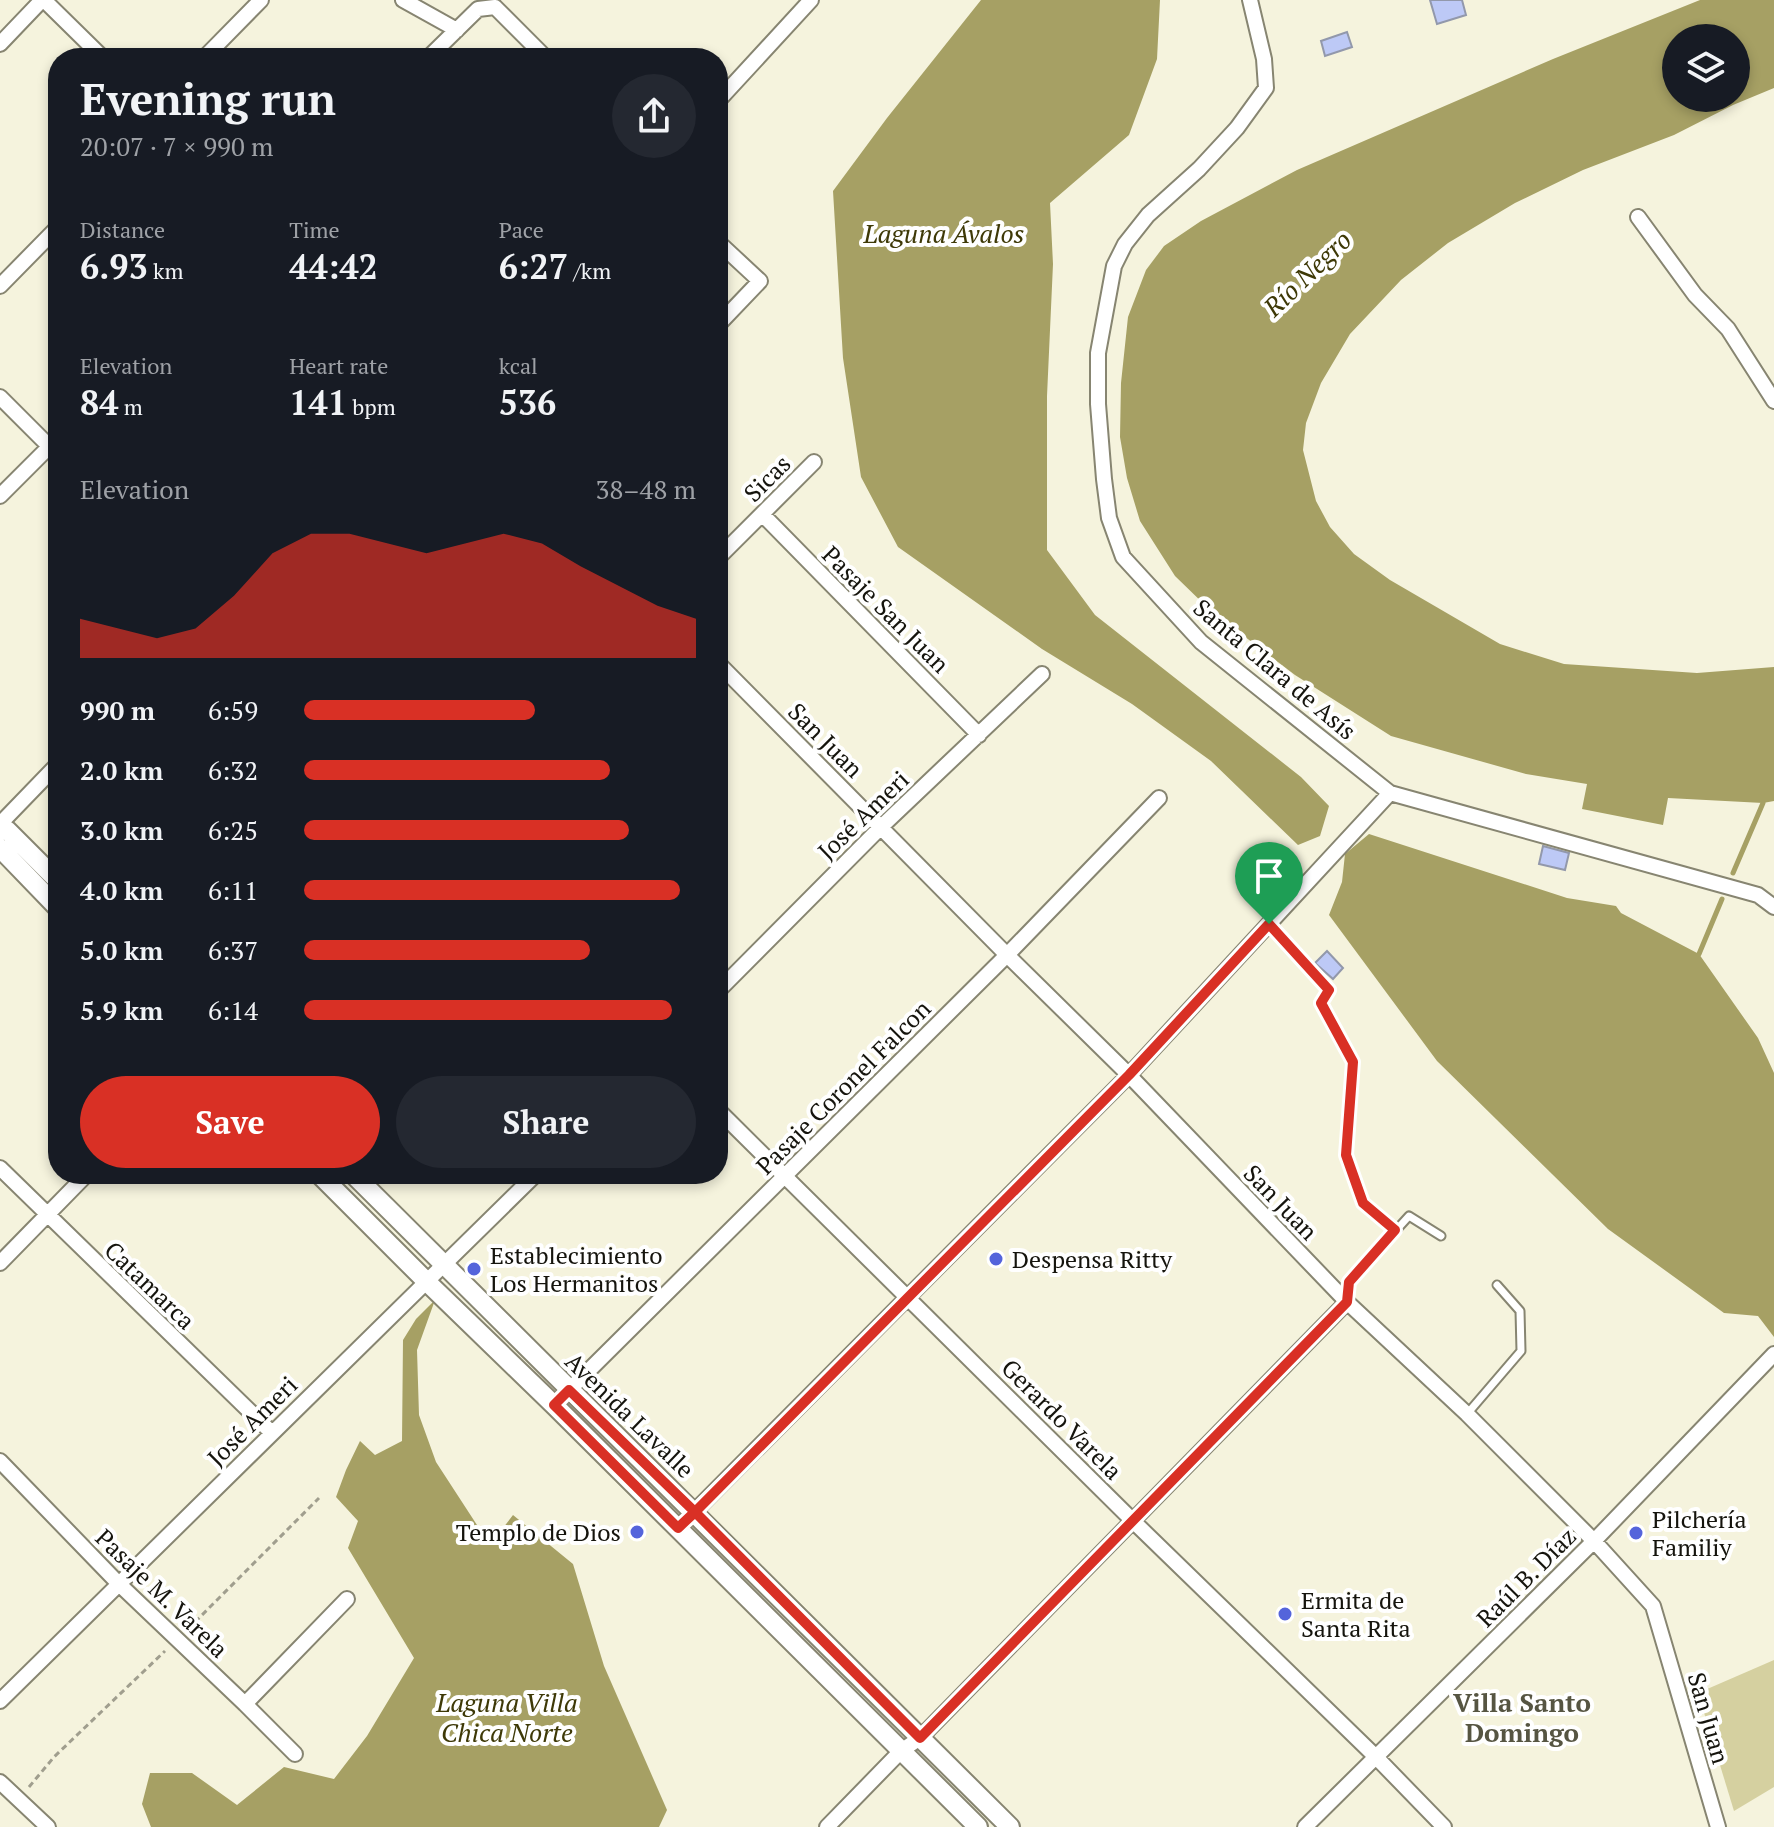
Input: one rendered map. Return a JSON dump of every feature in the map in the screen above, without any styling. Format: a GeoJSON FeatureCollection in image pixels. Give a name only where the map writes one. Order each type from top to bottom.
{"type":"FeatureCollection","features":[{"type":"Feature","properties":{"kind":"main road"},"geometry":{"type":"LineString","coordinates":[[0,831],[7,830],[48,871]]}},
{"type":"Feature","properties":{"kind":"main road"},"geometry":{"type":"LineString","coordinates":[[0,848],[48,898]]}},
{"type":"Feature","properties":{"kind":"main road","name":"Avenida Lavalle"},"geometry":{"type":"LineString","coordinates":[[329,1184],[978,1827]]}},
{"type":"Feature","properties":{"kind":"main road","name":"Avenida Lavalle"},"geometry":{"type":"LineString","coordinates":[[363,1184],[1010,1827]]}},
{"type":"Feature","properties":{"kind":"street"},"geometry":{"type":"LineString","coordinates":[[0,44],[43,0],[93,48]]}},
{"type":"Feature","properties":{"kind":"street"},"geometry":{"type":"LineString","coordinates":[[214,48],[261,0]]}},
{"type":"Feature","properties":{"kind":"street"},"geometry":{"type":"LineString","coordinates":[[403,0],[457,30]]}},
{"type":"Feature","properties":{"kind":"street"},"geometry":{"type":"LineString","coordinates":[[728,90],[811,0]]}},
{"type":"Feature","properties":{"kind":"street","name":"Santa Clara de Asís"},"geometry":{"type":"LineString","coordinates":[[1250,0],[1264,59],[1266,88],[1237,128],[1199,169],[1148,215],[1125,244],[1114,266],[1098,353],[1098,404],[1109,518],[1123,557],[1201,642],[1390,793],[1758,895],[1774,907]]}},
{"type":"Feature","properties":{"kind":"street"},"geometry":{"type":"LineString","coordinates":[[438,48],[478,9],[495,7],[536,48]]}},
{"type":"Feature","properties":{"kind":"street"},"geometry":{"type":"LineString","coordinates":[[1638,217],[1695,295],[1728,329],[1774,401]]}},
{"type":"Feature","properties":{"kind":"street"},"geometry":{"type":"LineString","coordinates":[[0,286],[48,237]]}},
{"type":"Feature","properties":{"kind":"street"},"geometry":{"type":"LineString","coordinates":[[728,251],[760,281],[728,315]]}},
{"type":"Feature","properties":{"kind":"street"},"geometry":{"type":"LineString","coordinates":[[0,397],[48,441]]}},
{"type":"Feature","properties":{"kind":"street"},"geometry":{"type":"LineString","coordinates":[[0,496],[48,453]]}},
{"type":"Feature","properties":{"kind":"street","name":"Sicas"},"geometry":{"type":"LineString","coordinates":[[728,548],[814,462]]}},
{"type":"Feature","properties":{"kind":"street","name":"Pasaje San Juan"},"geometry":{"type":"LineString","coordinates":[[762,514],[979,735]]}},
{"type":"Feature","properties":{"kind":"street","name":"San Juan"},"geometry":{"type":"LineString","coordinates":[[728,673],[1129,1075],[1347,1302],[1467,1414],[1594,1541],[1653,1606],[1718,1827]]}},
{"type":"Feature","properties":{"kind":"street","name":"José Ameri"},"geometry":{"type":"LineString","coordinates":[[728,981],[881,827],[1042,674]]}},
{"type":"Feature","properties":{"kind":"street"},"geometry":{"type":"LineString","coordinates":[[0,824],[48,774]]}},
{"type":"Feature","properties":{"kind":"street"},"geometry":{"type":"LineString","coordinates":[[678,1528],[1129,1075],[1390,793]]}},
{"type":"Feature","properties":{"kind":"street","name":"Pasaje Coronel Falcon"},"geometry":{"type":"LineString","coordinates":[[554,1405],[1007,955],[1159,798]]}},
{"type":"Feature","properties":{"kind":"street","name":"Gerardo Varela"},"geometry":{"type":"LineString","coordinates":[[728,1120],[1444,1827]]}},
{"type":"Feature","properties":{"kind":"street","name":"Catamarca"},"geometry":{"type":"LineString","coordinates":[[0,1168],[271,1432]]}},
{"type":"Feature","properties":{"kind":"street"},"geometry":{"type":"LineString","coordinates":[[0,1263],[77,1184]]}},
{"type":"Feature","properties":{"kind":"street","name":"José Ameri"},"geometry":{"type":"LineString","coordinates":[[0,1701],[526,1184]]}},
{"type":"Feature","properties":{"kind":"street"},"geometry":{"type":"LineString","coordinates":[[827,1827],[901,1751],[920,1738],[1347,1302]]}},
{"type":"Feature","properties":{"kind":"street","name":"Raúl B. Díaz"},"geometry":{"type":"LineString","coordinates":[[1305,1827],[1594,1541],[1772,1356]]}},
{"type":"Feature","properties":{"kind":"street","name":"Pasaje M. Varela"},"geometry":{"type":"LineString","coordinates":[[0,1461],[119,1584],[295,1754]]}},
{"type":"Feature","properties":{"kind":"street"},"geometry":{"type":"LineString","coordinates":[[245,1704],[347,1599]]}},
{"type":"Feature","properties":{"kind":"street"},"geometry":{"type":"LineString","coordinates":[[0,1782],[48,1827]]}},
{"type":"Feature","properties":{"kind":"lane"},"geometry":{"type":"LineString","coordinates":[[1347,1302],[1349,1282],[1409,1216],[1441,1236]]}},
{"type":"Feature","properties":{"kind":"lane"},"geometry":{"type":"LineString","coordinates":[[1467,1414],[1521,1351],[1520,1311],[1497,1285]]}},
{"type":"Feature","properties":{"kind":"path"},"geometry":{"type":"LineString","coordinates":[[1269,924],[1329,990],[1321,1003],[1353,1062],[1346,1155],[1363,1203],[1395,1230]]}},
{"type":"Feature","properties":{"kind":"shaded area"},"geometry":{"type":"Polygon","coordinates":[[[1774,1660],[1774,1787],[1734,1811],[1698,1693],[1774,1660]]]}},
{"type":"Feature","properties":{"kind":"water","name":"Laguna Ávalos"},"geometry":{"type":"Polygon","coordinates":[[[981,0],[1160,0],[1157,59],[1129,135],[1050,203],[1053,264],[1047,396],[1047,550],[1095,615],[1301,777],[1329,806],[1320,836],[1298,845],[1211,761],[1132,704],[1042,649],[898,547],[861,477],[843,358],[833,191],[981,0]]]}},
{"type":"Feature","properties":{"kind":"water","name":"Río Negro"},"geometry":{"type":"Polygon","coordinates":[[[1700,0],[1774,0],[1774,88],[1750,98],[1750,24],[1662,24],[1662,112],[1719,112],[1674,135],[1583,170],[1515,203],[1448,243],[1401,280],[1350,334],[1321,383],[1306,423],[1303,450],[1316,501],[1330,527],[1354,554],[1390,580],[1500,644],[1564,664],[1697,673],[1774,667],[1774,801],[1668,798],[1663,825],[1582,809],[1587,784],[1526,774],[1391,736],[1295,675],[1210,610],[1175,576],[1140,521],[1127,478],[1120,437],[1121,383],[1128,317],[1146,270],[1164,246],[1201,221],[1297,170],[1553,59],[1700,0]]]}},
{"type":"Feature","properties":{"kind":"water"},"geometry":{"type":"Polygon","coordinates":[[[1369,834],[1567,898],[1616,906],[1621,913],[1699,954],[1758,1038],[1774,1073],[1774,1337],[1758,1316],[1724,1313],[1608,1229],[1437,1061],[1329,915],[1342,882],[1345,854],[1369,834]]]}},
{"type":"Feature","properties":{"kind":"water","name":"Laguna Villa Chica Norte"},"geometry":{"type":"Polygon","coordinates":[[[435,1300],[417,1350],[419,1415],[436,1462],[490,1545],[513,1515],[573,1564],[604,1666],[667,1810],[659,1827],[151,1827],[142,1804],[150,1773],[192,1773],[237,1805],[284,1767],[334,1779],[367,1736],[414,1658],[348,1548],[358,1521],[336,1497],[360,1441],[375,1455],[402,1441],[403,1340],[416,1319],[435,1300]]]}},
{"type":"Feature","properties":{"kind":"building"},"geometry":{"type":"Polygon","coordinates":[[[1430,0],[1462,0],[1466,15],[1437,24],[1430,0]]]}},
{"type":"Feature","properties":{"kind":"building"},"geometry":{"type":"Polygon","coordinates":[[[1347,32],[1352,47],[1325,56],[1321,41],[1347,32]]]}},
{"type":"Feature","properties":{"kind":"building"},"geometry":{"type":"Polygon","coordinates":[[[1543,846],[1569,853],[1565,870],[1539,864],[1543,846]]]}},
{"type":"Feature","properties":{"kind":"building"},"geometry":{"type":"Polygon","coordinates":[[[1327,951],[1343,968],[1333,979],[1315,963],[1327,951]]]}},
{"type":"Feature","properties":{"kind":"waterway"},"geometry":{"type":"LineString","coordinates":[[1733,873],[1763,803]]}},
{"type":"Feature","properties":{"kind":"waterway"},"geometry":{"type":"LineString","coordinates":[[1699,954],[1722,899]]}},
{"type":"Feature","properties":{"kind":"place","name":"Despensa Ritty"},"geometry":{"type":"Point","coordinates":[996,1259]}},
{"type":"Feature","properties":{"kind":"place","name":"Establecimiento Los Hermanitos"},"geometry":{"type":"Point","coordinates":[474,1269]}},
{"type":"Feature","properties":{"kind":"place","name":"Templo de Dios"},"geometry":{"type":"Point","coordinates":[637,1532]}},
{"type":"Feature","properties":{"kind":"place","name":"Pilchería Familiy"},"geometry":{"type":"Point","coordinates":[1636,1533]}},
{"type":"Feature","properties":{"kind":"place","name":"Ermita de Santa Rita"},"geometry":{"type":"Point","coordinates":[1285,1614]}},
{"type":"Feature","properties":{"kind":"district","name":"Villa Santo Domingo"},"geometry":{"type":"Point","coordinates":[1522,1717]}},
{"type":"Feature","properties":{"kind":"route"},"geometry":{"type":"LineString","coordinates":[[1269,924],[1129,1075],[695,1512],[569,1390],[554,1405],[678,1528],[695,1512],[920,1738],[1347,1302],[1349,1282],[1395,1230],[1363,1203],[1346,1155],[1353,1062],[1321,1003],[1329,990],[1269,924]]}}]}
